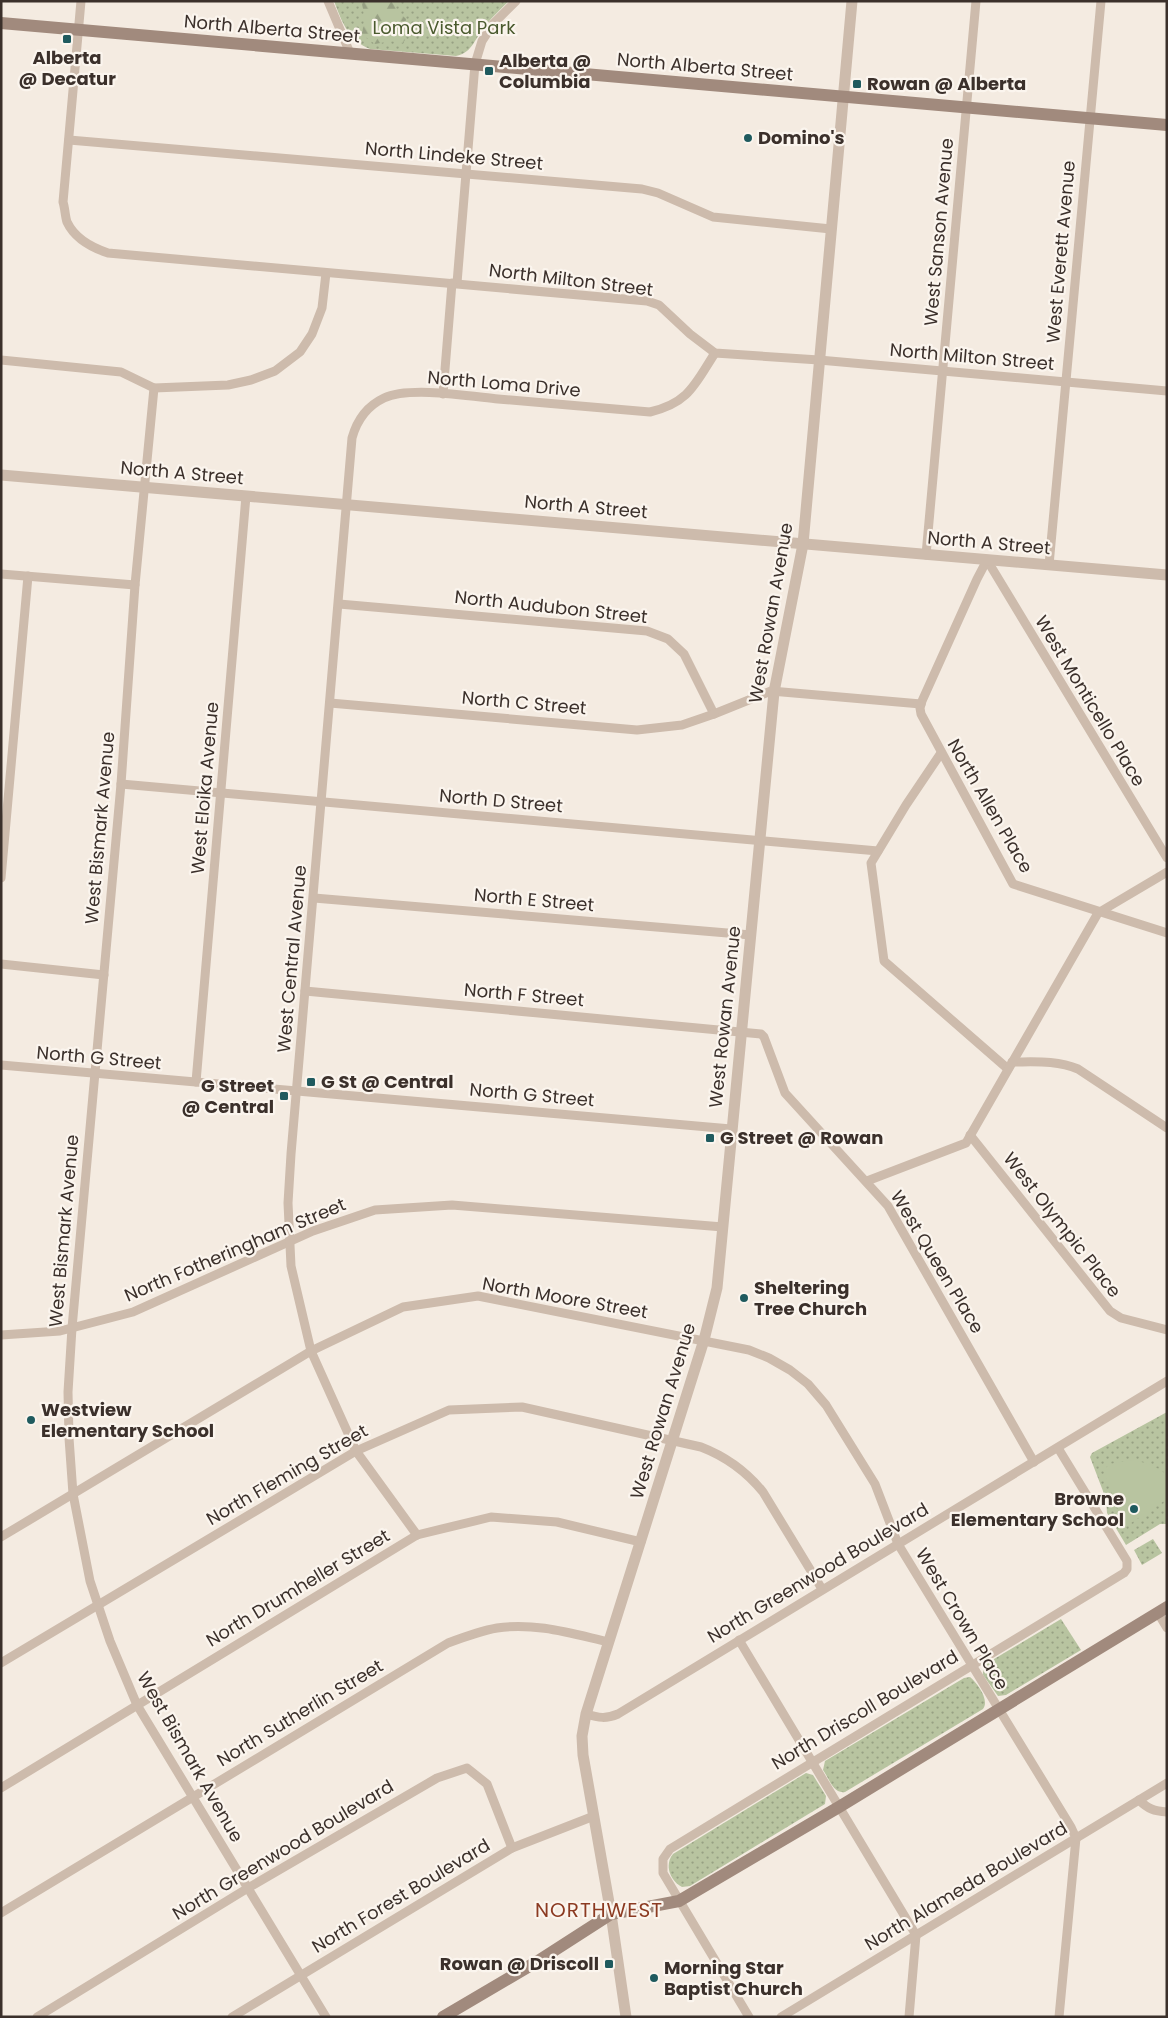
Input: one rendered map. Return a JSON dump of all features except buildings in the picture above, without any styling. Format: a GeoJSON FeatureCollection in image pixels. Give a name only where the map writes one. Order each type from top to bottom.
{"type":"FeatureCollection","features":[{"type":"Feature","properties":{"kind":"main road","name":"North Alberta Street"},"geometry":{"type":"LineString","coordinates":[[1,23],[1167,125]]}},
{"type":"Feature","properties":{"kind":"main road"},"geometry":{"type":"LineString","coordinates":[[443,2017],[538,1961],[611,1914],[679,1901],[999,1710],[1162,1610]]}},
{"type":"Feature","properties":{"kind":"street"},"geometry":{"type":"LineString","coordinates":[[69,140],[81,1]]}},
{"type":"Feature","properties":{"kind":"street"},"geometry":{"type":"LineString","coordinates":[[328,1],[350,53]]}},
{"type":"Feature","properties":{"kind":"street"},"geometry":{"type":"LineString","coordinates":[[443,394],[476,64],[482,41],[494,24],[516,1]]}},
{"type":"Feature","properties":{"kind":"street","name":"West Rowan Avenue"},"geometry":{"type":"LineString","coordinates":[[626,2017],[611,1914],[582,1755],[582,1736],[586,1714],[704,1340],[717,1288],[774,692],[803,544],[852,1]]}},
{"type":"Feature","properties":{"kind":"street","name":"West Sanson Avenue"},"geometry":{"type":"LineString","coordinates":[[926,555],[976,1]]}},
{"type":"Feature","properties":{"kind":"street","name":"West Everett Avenue"},"geometry":{"type":"LineString","coordinates":[[1049,565],[1101,1]]}},
{"type":"Feature","properties":{"kind":"street","name":"North Lindeke Street"},"geometry":{"type":"LineString","coordinates":[[69,140],[642,189],[658,192],[713,217],[831,229]]}},
{"type":"Feature","properties":{"kind":"street","name":"North Milton Street"},"geometry":{"type":"LineString","coordinates":[[69,140],[63,202],[68,222],[79,238],[94,248],[108,253],[647,301],[659,305],[690,334],[715,353],[819,360],[1167,391]]}},
{"type":"Feature","properties":{"kind":"street"},"geometry":{"type":"LineString","coordinates":[[1,360],[122,372],[154,388],[228,385],[251,380],[275,371],[300,352],[312,334],[322,308],[326,273]]}},
{"type":"Feature","properties":{"kind":"street","name":"North Loma Drive"},"geometry":{"type":"LineString","coordinates":[[348,504],[352,438],[357,424],[367,410],[384,398],[395,394],[443,394],[650,412],[675,404],[688,395],[715,353]]}},
{"type":"Feature","properties":{"kind":"street","name":"West Bismark Avenue"},"geometry":{"type":"LineString","coordinates":[[154,388],[135,585],[121,784],[72,1328],[68,1392],[69,1446],[73,1494],[90,1581],[110,1641],[137,1705],[326,2017]]}},
{"type":"Feature","properties":{"kind":"street","name":"North A Street"},"geometry":{"type":"LineString","coordinates":[[1,475],[1167,575]]}},
{"type":"Feature","properties":{"kind":"street","name":"West Eloika Avenue"},"geometry":{"type":"LineString","coordinates":[[196,1082],[246,496]]}},
{"type":"Feature","properties":{"kind":"street","name":"West Central Avenue"},"geometry":{"type":"LineString","coordinates":[[348,504],[288,1204],[291,1266],[311,1351],[356,1451],[417,1535]]}},
{"type":"Feature","properties":{"kind":"street"},"geometry":{"type":"LineString","coordinates":[[714,714],[767,692],[920,706],[987,560]]}},
{"type":"Feature","properties":{"kind":"street","name":"West Monticello Place"},"geometry":{"type":"LineString","coordinates":[[987,560],[1167,858]]}},
{"type":"Feature","properties":{"kind":"street"},"geometry":{"type":"LineString","coordinates":[[1,574],[135,585]]}},
{"type":"Feature","properties":{"kind":"street"},"geometry":{"type":"LineString","coordinates":[[1,878],[28,576]]}},
{"type":"Feature","properties":{"kind":"street","name":"North Audubon Street"},"geometry":{"type":"LineString","coordinates":[[339,604],[647,631],[668,639],[684,654],[714,714]]}},
{"type":"Feature","properties":{"kind":"street","name":"North C Street"},"geometry":{"type":"LineString","coordinates":[[330,703],[637,730],[682,725],[714,714]]}},
{"type":"Feature","properties":{"kind":"street","name":"North Allen Place"},"geometry":{"type":"LineString","coordinates":[[920,706],[921,714],[941,753],[1013,884],[1098,913],[1167,933]]}},
{"type":"Feature","properties":{"kind":"street"},"geometry":{"type":"LineString","coordinates":[[941,753],[906,805],[871,866],[886,964],[1010,1065],[1056,1062],[1068,1064],[1167,1128]]}},
{"type":"Feature","properties":{"kind":"street","name":"North D Street"},"geometry":{"type":"LineString","coordinates":[[121,784],[878,851]]}},
{"type":"Feature","properties":{"kind":"street"},"geometry":{"type":"LineString","coordinates":[[867,1182],[962,1145],[970,1135],[1098,913],[1167,872]]}},
{"type":"Feature","properties":{"kind":"street","name":"North E Street"},"geometry":{"type":"LineString","coordinates":[[314,898],[751,935]]}},
{"type":"Feature","properties":{"kind":"street"},"geometry":{"type":"LineString","coordinates":[[1,964],[104,975]]}},
{"type":"Feature","properties":{"kind":"street","name":"North F Street"},"geometry":{"type":"LineString","coordinates":[[305,991],[741,1031]]}},
{"type":"Feature","properties":{"kind":"street","name":"West Queen Place"},"geometry":{"type":"LineString","coordinates":[[741,1031],[757,1032],[764,1037],[785,1093],[888,1206],[1034,1462]]}},
{"type":"Feature","properties":{"kind":"street","name":"North G Street"},"geometry":{"type":"LineString","coordinates":[[1,1066],[732,1129]]}},
{"type":"Feature","properties":{"kind":"street","name":"West Olympic Place"},"geometry":{"type":"LineString","coordinates":[[970,1135],[1110,1311],[1120,1318],[1167,1330]]}},
{"type":"Feature","properties":{"kind":"street","name":"North Fotheringham Street"},"geometry":{"type":"LineString","coordinates":[[1,1335],[60,1332],[133,1312],[290,1244],[313,1232],[374,1210],[452,1205],[723,1227]]}},
{"type":"Feature","properties":{"kind":"street","name":"North Moore Street"},"geometry":{"type":"LineString","coordinates":[[1,1538],[311,1351],[403,1307],[478,1296],[704,1340]]}},
{"type":"Feature","properties":{"kind":"street","name":"West Crown Place"},"geometry":{"type":"LineString","coordinates":[[704,1340],[749,1350],[769,1358],[790,1370],[808,1384],[826,1405],[875,1484],[898,1544],[1076,1838]]}},
{"type":"Feature","properties":{"kind":"street","name":"North Greenwood Boulevard"},"geometry":{"type":"LineString","coordinates":[[586,1714],[600,1718],[610,1718],[618,1714],[1167,1382]]}},
{"type":"Feature","properties":{"kind":"street","name":"North Fleming Street"},"geometry":{"type":"LineString","coordinates":[[1,1662],[356,1451],[448,1410],[522,1407],[701,1447],[720,1454],[737,1465],[763,1492],[822,1590]]}},
{"type":"Feature","properties":{"kind":"street","name":"North Driscoll Boulevard"},"geometry":{"type":"LineString","coordinates":[[679,1901],[662,1868],[663,1858],[670,1849],[1121,1576],[1127,1569],[1127,1561],[1058,1448]]}},
{"type":"Feature","properties":{"kind":"street","name":"North Drumheller Street"},"geometry":{"type":"LineString","coordinates":[[1,1788],[417,1535],[491,1517],[558,1522],[641,1542]]}},
{"type":"Feature","properties":{"kind":"street"},"geometry":{"type":"LineString","coordinates":[[1162,1610],[1167,1628]]}},
{"type":"Feature","properties":{"kind":"street","name":"North Sutherlin Street"},"geometry":{"type":"LineString","coordinates":[[1,1913],[448,1643],[499,1628],[520,1627],[543,1628],[610,1642]]}},
{"type":"Feature","properties":{"kind":"street"},"geometry":{"type":"LineString","coordinates":[[739,1640],[916,1935],[909,2017]]}},
{"type":"Feature","properties":{"kind":"street","name":"North Greenwood Boulevard"},"geometry":{"type":"LineString","coordinates":[[37,2017],[248,1888],[437,1778],[467,1768],[487,1784],[512,1848]]}},
{"type":"Feature","properties":{"kind":"street","name":"North Alameda Boulevard"},"geometry":{"type":"LineString","coordinates":[[781,2017],[1167,1783]]}},
{"type":"Feature","properties":{"kind":"street"},"geometry":{"type":"LineString","coordinates":[[1139,1800],[1146,1808],[1167,1812]]}},
{"type":"Feature","properties":{"kind":"street","name":"North Forest Boulevard"},"geometry":{"type":"LineString","coordinates":[[232,2017],[512,1848],[594,1816]]}},
{"type":"Feature","properties":{"kind":"street"},"geometry":{"type":"LineString","coordinates":[[1059,2017],[1076,1838]]}},
{"type":"Feature","properties":{"kind":"street"},"geometry":{"type":"LineString","coordinates":[[679,1901],[749,2017]]}},
{"type":"Feature","properties":{"kind":"green space","name":"Loma Vista Park"},"geometry":{"type":"Polygon","coordinates":[[[334,1],[509,1],[482,30],[470,48],[456,56],[370,49],[356,41],[347,30],[334,1]]]}},
{"type":"Feature","properties":{"kind":"green space"},"geometry":{"type":"Polygon","coordinates":[[[361,1],[394,1],[396,9],[406,19],[405,40],[403,43],[391,41],[375,44],[364,36],[364,14],[361,1]]]}},
{"type":"Feature","properties":{"kind":"green space"},"geometry":{"type":"Polygon","coordinates":[[[1167,1412],[1167,1524],[1160,1524],[1126,1545],[1107,1513],[1106,1499],[1090,1457],[1092,1453],[1167,1412]]]}},
{"type":"Feature","properties":{"kind":"green space"},"geometry":{"type":"Polygon","coordinates":[[[1130,1460],[1150,1464],[1167,1475],[1167,1499],[1131,1523],[1124,1522],[1120,1515],[1103,1470],[1110,1464],[1130,1460]]]}},
{"type":"Feature","properties":{"kind":"green space"},"geometry":{"type":"Polygon","coordinates":[[[1153,1539],[1162,1553],[1142,1565],[1134,1550],[1153,1539]]]}},
{"type":"Feature","properties":{"kind":"green space"},"geometry":{"type":"Polygon","coordinates":[[[1061,1619],[1081,1650],[1006,1695],[998,1696],[983,1675],[984,1665],[1061,1619]]]}},
{"type":"Feature","properties":{"kind":"green space"},"geometry":{"type":"Polygon","coordinates":[[[970,1677],[979,1687],[984,1697],[985,1705],[983,1709],[845,1792],[837,1791],[834,1788],[823,1770],[825,1761],[964,1678],[970,1677]]]}},
{"type":"Feature","properties":{"kind":"green space"},"geometry":{"type":"Polygon","coordinates":[[[806,1773],[813,1775],[826,1796],[825,1804],[690,1886],[682,1887],[674,1881],[669,1868],[670,1858],[673,1854],[806,1773]]]}},
{"type":"Feature","properties":{"kind":"place","name":"Alberta @ Decatur"},"geometry":{"type":"Point","coordinates":[67,39]}},
{"type":"Feature","properties":{"kind":"place","name":"Alberta @ Columbia"},"geometry":{"type":"Point","coordinates":[489,71]}},
{"type":"Feature","properties":{"kind":"place","name":"Rowan @ Alberta"},"geometry":{"type":"Point","coordinates":[857,84]}},
{"type":"Feature","properties":{"kind":"place","name":"Domino's"},"geometry":{"type":"Point","coordinates":[748,138]}},
{"type":"Feature","properties":{"kind":"place","name":"G St @ Central"},"geometry":{"type":"Point","coordinates":[311,1082]}},
{"type":"Feature","properties":{"kind":"place","name":"G Street @ Central"},"geometry":{"type":"Point","coordinates":[284,1096]}},
{"type":"Feature","properties":{"kind":"place","name":"G Street @ Rowan"},"geometry":{"type":"Point","coordinates":[710,1138]}},
{"type":"Feature","properties":{"kind":"place","name":"Sheltering Tree Church"},"geometry":{"type":"Point","coordinates":[744,1298]}},
{"type":"Feature","properties":{"kind":"place","name":"Westview Elementary School"},"geometry":{"type":"Point","coordinates":[31,1420]}},
{"type":"Feature","properties":{"kind":"place","name":"Browne Elementary School"},"geometry":{"type":"Point","coordinates":[1134,1509]}},
{"type":"Feature","properties":{"kind":"place","name":"Rowan @ Driscoll"},"geometry":{"type":"Point","coordinates":[609,1964]}},
{"type":"Feature","properties":{"kind":"place","name":"Morning Star Baptist Church"},"geometry":{"type":"Point","coordinates":[654,1978]}},
{"type":"Feature","properties":{"kind":"district","name":"NORTHWEST"},"geometry":{"type":"Point","coordinates":[599,1910]}}]}
